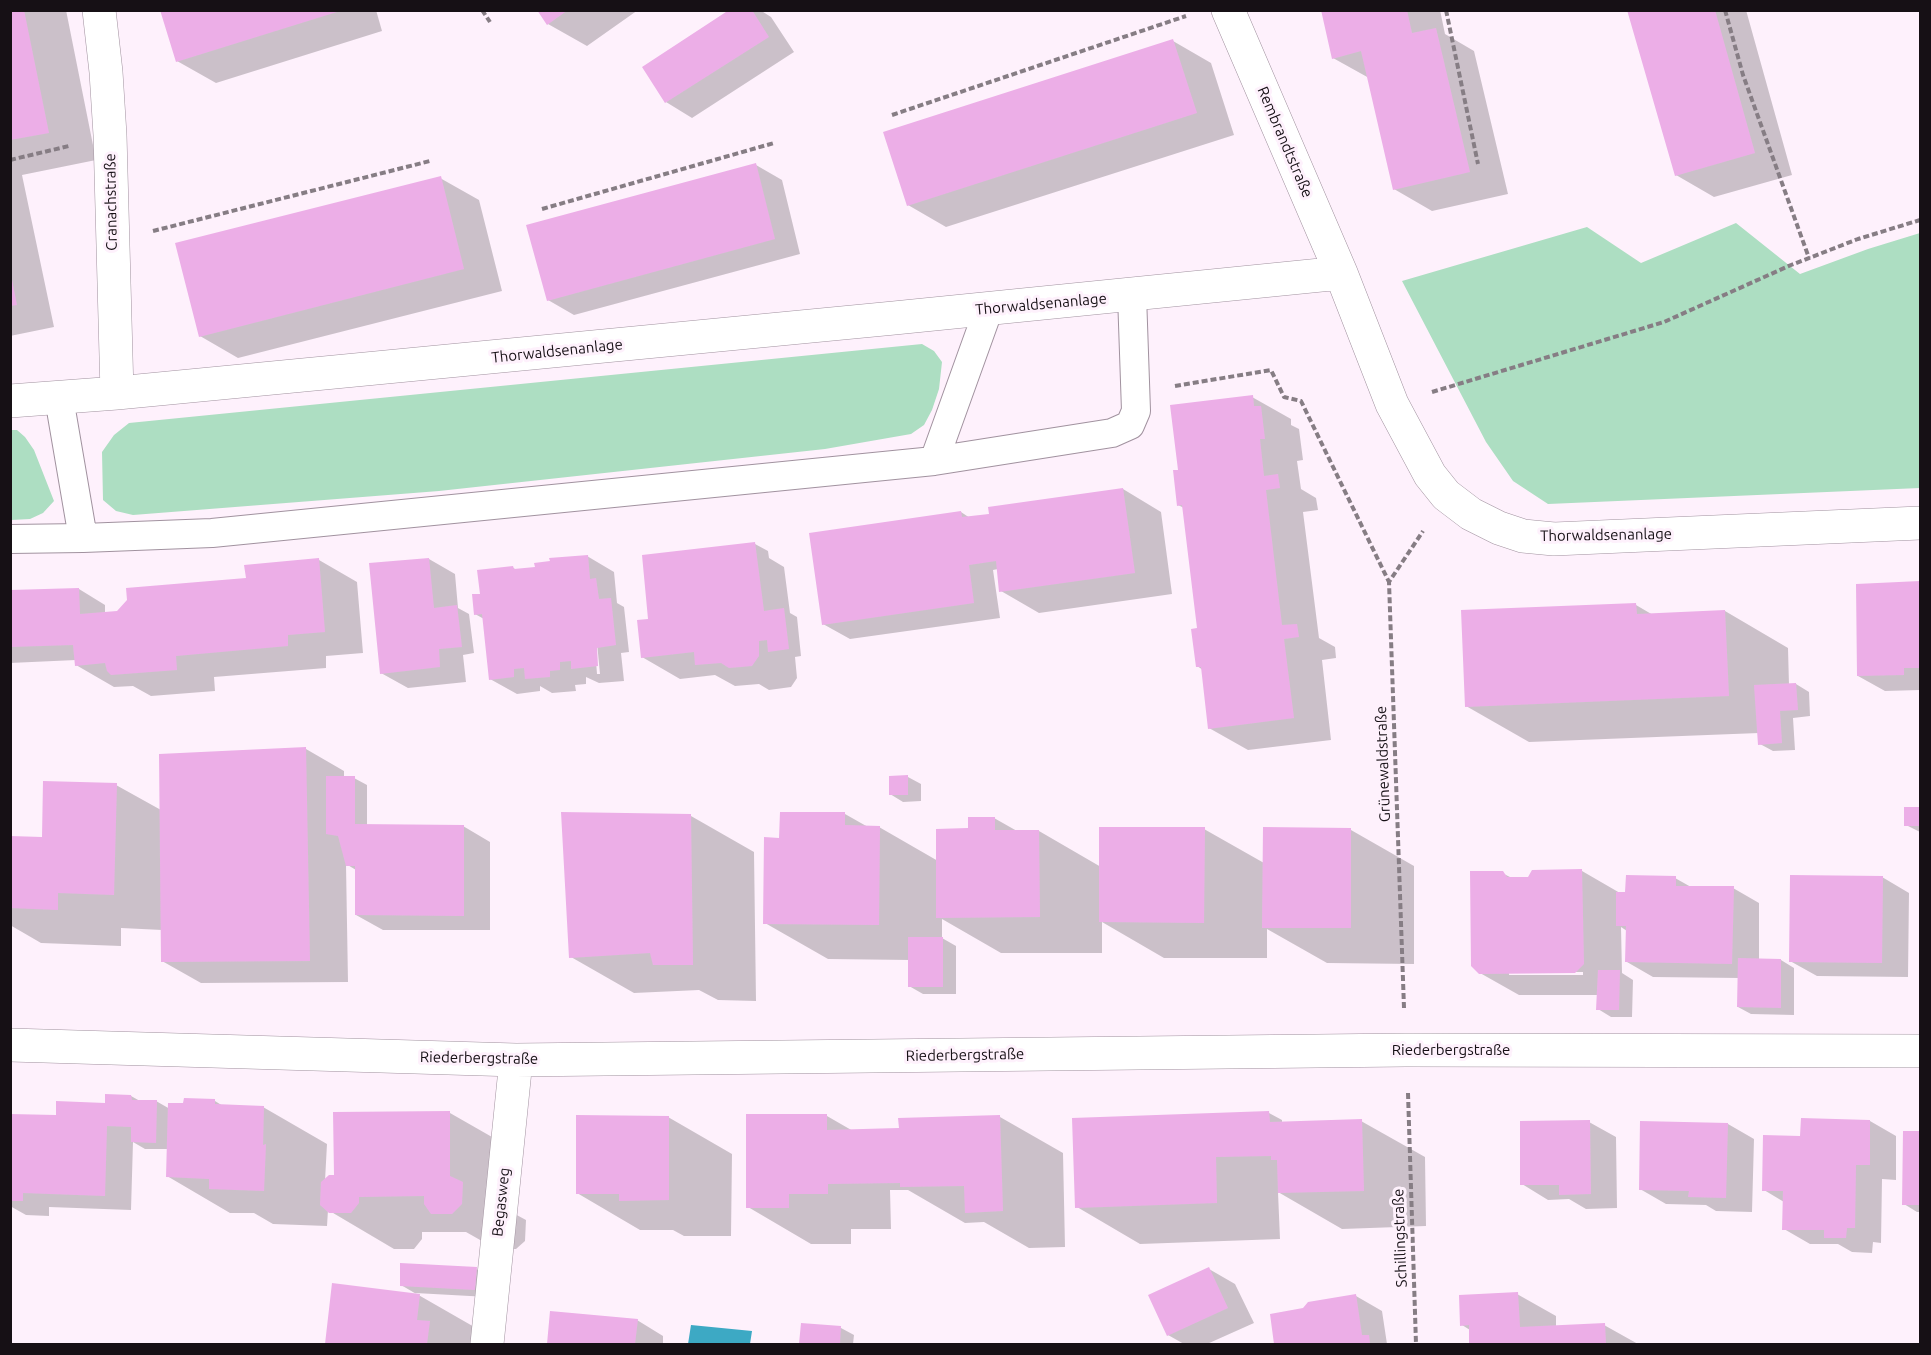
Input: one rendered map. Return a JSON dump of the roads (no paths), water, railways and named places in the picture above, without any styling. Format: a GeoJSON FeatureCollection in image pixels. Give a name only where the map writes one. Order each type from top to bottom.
{"type":"FeatureCollection","features":[{"type":"Feature","properties":{"kind":"street","name":"Cranachstraße"},"geometry":{"type":"LineString","coordinates":[[99,10],[110,135],[117,393]]}},
{"type":"Feature","properties":{"kind":"street","name":"Rembrandtstraße"},"geometry":{"type":"LineString","coordinates":[[1228,10],[1341,273]]}},
{"type":"Feature","properties":{"kind":"street","name":"Thorwaldsenanlage"},"geometry":{"type":"LineString","coordinates":[[10,401],[117,393],[1341,273],[1392,404],[1430,475],[1446,495],[1471,514],[1499,528],[1523,536],[1554,539],[1920,523]]}},
{"type":"Feature","properties":{"kind":"street","name":"Riederbergstraße"},"geometry":{"type":"LineString","coordinates":[[10,1045],[516,1060],[1406,1050],[1920,1051]]}},
{"type":"Feature","properties":{"kind":"street","name":"Begasweg"},"geometry":{"type":"LineString","coordinates":[[487,1344],[516,1060]]}},
{"type":"Feature","properties":{"kind":"lane"},"geometry":{"type":"LineString","coordinates":[[10,539],[224,531],[934,461],[1112,433],[1130,424],[1136,411],[1132,295]]}},
{"type":"Feature","properties":{"kind":"lane"},"geometry":{"type":"LineString","coordinates":[[934,461],[989,308]]}},
{"type":"Feature","properties":{"kind":"lane"},"geometry":{"type":"LineString","coordinates":[[58,398],[83,538]]}},
{"type":"Feature","properties":{"kind":"water"},"geometry":{"type":"Polygon","coordinates":[[[691,1325],[752,1331],[750,1344],[688,1344],[691,1325]]]}}]}
